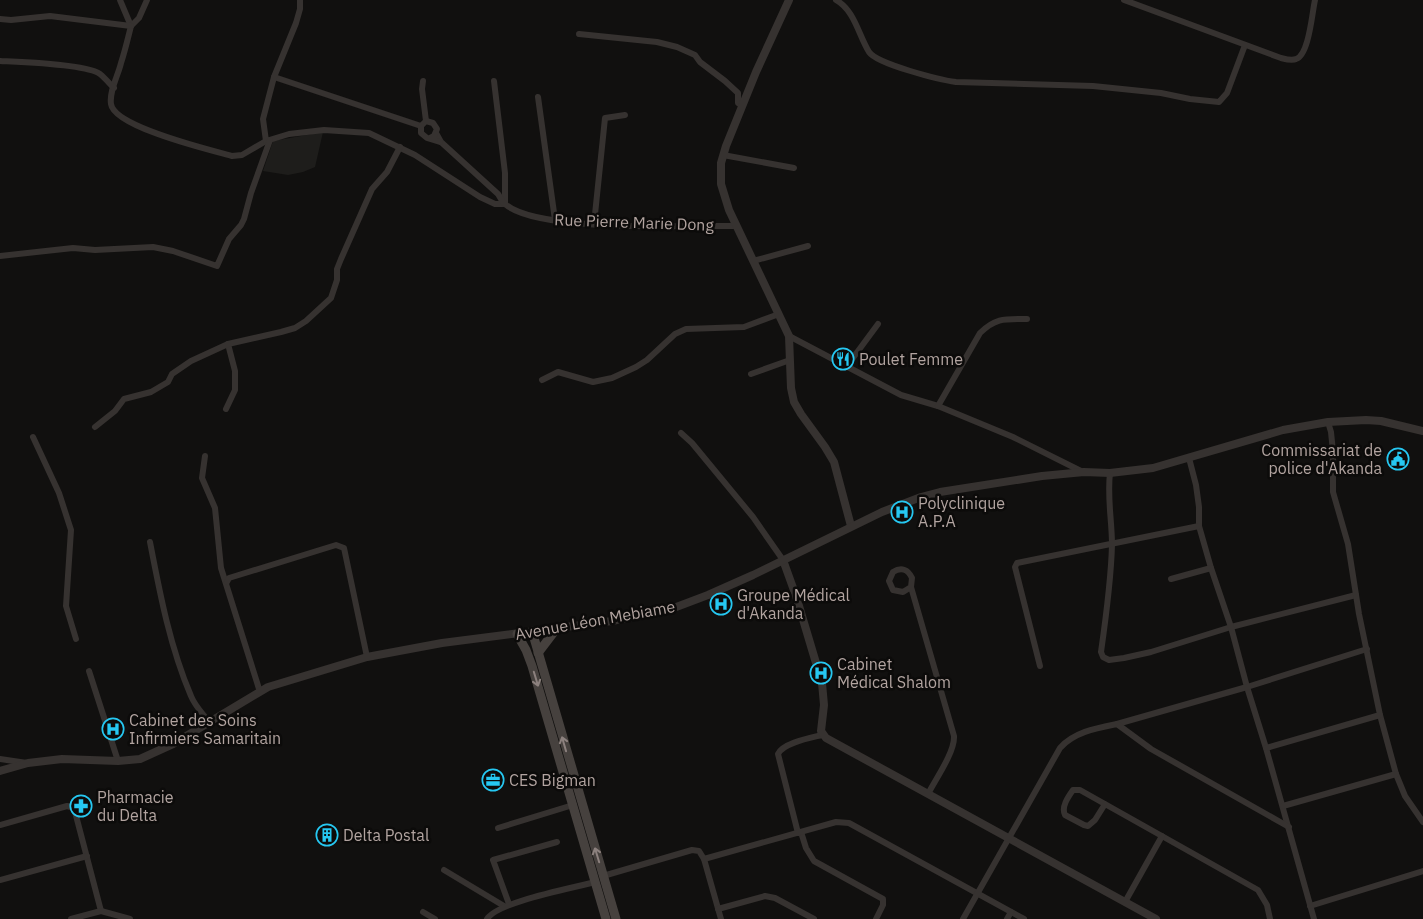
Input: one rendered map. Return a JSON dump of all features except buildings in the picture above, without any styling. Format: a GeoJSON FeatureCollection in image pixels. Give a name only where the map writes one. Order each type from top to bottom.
{"type":"FeatureCollection","features":[{"type":"Feature","properties":{"kind":"main road"},"geometry":{"type":"LineString","coordinates":[[538,653],[557,628]]}},
{"type":"Feature","properties":{"kind":"main road"},"geometry":{"type":"LineString","coordinates":[[532,631],[616,919]]}},
{"type":"Feature","properties":{"kind":"main road"},"geometry":{"type":"LineString","coordinates":[[517,634],[532,666],[606,919]]}},
{"type":"Feature","properties":{"kind":"street"},"geometry":{"type":"LineString","coordinates":[[120,0],[131,26]]}},
{"type":"Feature","properties":{"kind":"street"},"geometry":{"type":"LineString","coordinates":[[0,61],[90,70],[99,74],[114,88],[131,26],[139,18],[147,0]]}},
{"type":"Feature","properties":{"kind":"street"},"geometry":{"type":"LineString","coordinates":[[0,256],[73,248],[95,250],[153,247],[173,251],[217,266],[229,239],[244,219],[268,141],[263,119],[274,77],[296,23],[300,9],[300,0]]}},
{"type":"Feature","properties":{"kind":"street"},"geometry":{"type":"LineString","coordinates":[[789,0],[722,155],[721,184],[724,197],[789,336],[791,388],[794,402],[834,462],[851,526]]}},
{"type":"Feature","properties":{"kind":"street"},"geometry":{"type":"LineString","coordinates":[[836,0],[849,12],[870,54],[882,62],[906,70],[956,82],[1093,86],[1161,93],[1219,102],[1226,93],[1245,45]]}},
{"type":"Feature","properties":{"kind":"street"},"geometry":{"type":"LineString","coordinates":[[1124,0],[1280,58],[1298,59],[1303,54],[1307,43],[1315,0]]}},
{"type":"Feature","properties":{"kind":"street"},"geometry":{"type":"LineString","coordinates":[[0,19],[11,20],[50,16],[131,26]]}},
{"type":"Feature","properties":{"kind":"street"},"geometry":{"type":"LineString","coordinates":[[579,34],[657,42],[677,47],[695,55],[700,62],[725,81],[738,93],[738,103],[742,105]]}},
{"type":"Feature","properties":{"kind":"street"},"geometry":{"type":"LineString","coordinates":[[274,77],[423,124],[433,123],[436,126],[433,135]]}},
{"type":"Feature","properties":{"kind":"street"},"geometry":{"type":"LineString","coordinates":[[423,81],[423,124],[421,133],[423,136],[433,135],[442,142],[498,194],[504,204]]}},
{"type":"Feature","properties":{"kind":"street"},"geometry":{"type":"LineString","coordinates":[[494,81],[505,173],[504,204]]}},
{"type":"Feature","properties":{"kind":"street","name":"Rue Pierre Marie Dong"},"geometry":{"type":"LineString","coordinates":[[114,88],[111,102],[113,111],[122,118],[156,134],[232,156],[242,155],[268,141],[296,133],[324,130],[369,133],[400,147],[480,197],[495,204],[504,204],[520,212],[555,220],[594,224],[737,226]]}},
{"type":"Feature","properties":{"kind":"street"},"geometry":{"type":"LineString","coordinates":[[538,97],[555,220]]}},
{"type":"Feature","properties":{"kind":"street"},"geometry":{"type":"LineString","coordinates":[[594,224],[605,118],[625,115]]}},
{"type":"Feature","properties":{"kind":"street"},"geometry":{"type":"LineString","coordinates":[[95,427],[116,411],[124,399],[151,392],[168,382],[172,374],[192,361],[228,344],[295,328],[326,303],[331,298],[341,259],[372,189],[387,172],[400,147]]}},
{"type":"Feature","properties":{"kind":"street"},"geometry":{"type":"LineString","coordinates":[[722,155],[794,168]]}},
{"type":"Feature","properties":{"kind":"street"},"geometry":{"type":"LineString","coordinates":[[753,261],[808,246]]}},
{"type":"Feature","properties":{"kind":"street"},"geometry":{"type":"LineString","coordinates":[[542,380],[558,372],[593,382],[612,378],[647,360],[675,334],[686,329],[744,327],[780,314]]}},
{"type":"Feature","properties":{"kind":"street"},"geometry":{"type":"LineString","coordinates":[[938,406],[980,333],[987,325],[998,320],[1027,319]]}},
{"type":"Feature","properties":{"kind":"street"},"geometry":{"type":"LineString","coordinates":[[847,366],[878,324]]}},
{"type":"Feature","properties":{"kind":"street"},"geometry":{"type":"LineString","coordinates":[[789,336],[900,395],[938,406],[1021,441],[1084,472]]}},
{"type":"Feature","properties":{"kind":"street"},"geometry":{"type":"LineString","coordinates":[[226,409],[235,390],[235,371],[228,344]]}},
{"type":"Feature","properties":{"kind":"street"},"geometry":{"type":"LineString","coordinates":[[752,374],[790,360]]}},
{"type":"Feature","properties":{"kind":"street","name":"Avenue Léon Mebiame"},"geometry":{"type":"LineString","coordinates":[[0,772],[28,763],[62,759],[118,761],[140,759],[173,744],[260,692],[285,681],[367,657],[414,648],[620,620],[676,608],[783,560],[851,526],[903,504],[948,490],[1024,478],[1084,472],[1110,473],[1153,468],[1283,430],[1328,422],[1381,421],[1423,431]]}},
{"type":"Feature","properties":{"kind":"street"},"geometry":{"type":"LineString","coordinates":[[1328,422],[1333,452],[1333,492],[1348,544],[1356,595],[1380,715],[1396,774],[1405,796],[1423,822]]}},
{"type":"Feature","properties":{"kind":"street"},"geometry":{"type":"LineString","coordinates":[[681,433],[692,443],[753,517],[783,560],[796,596],[822,683],[824,706],[822,734],[826,738],[1156,919]]}},
{"type":"Feature","properties":{"kind":"street"},"geometry":{"type":"LineString","coordinates":[[33,437],[59,494],[71,530],[66,606],[76,639]]}},
{"type":"Feature","properties":{"kind":"street"},"geometry":{"type":"LineString","coordinates":[[206,456],[202,478],[215,508],[221,568],[260,692]]}},
{"type":"Feature","properties":{"kind":"street"},"geometry":{"type":"LineString","coordinates":[[1189,458],[1196,485],[1199,526],[1231,627],[1314,919]]}},
{"type":"Feature","properties":{"kind":"street"},"geometry":{"type":"LineString","coordinates":[[1110,473],[1108,486],[1112,545],[1101,652],[1103,657],[1109,660],[1150,652],[1231,627],[1356,595]]}},
{"type":"Feature","properties":{"kind":"street"},"geometry":{"type":"LineString","coordinates":[[1040,666],[1015,567],[1018,562],[1112,545],[1199,526]]}},
{"type":"Feature","properties":{"kind":"street"},"geometry":{"type":"LineString","coordinates":[[150,542],[161,600],[174,644],[192,698],[209,722]]}},
{"type":"Feature","properties":{"kind":"street"},"geometry":{"type":"LineString","coordinates":[[226,582],[229,578],[278,562],[342,546],[344,548],[367,657]]}},
{"type":"Feature","properties":{"kind":"street"},"geometry":{"type":"LineString","coordinates":[[1170,579],[1211,568]]}},
{"type":"Feature","properties":{"kind":"street"},"geometry":{"type":"LineString","coordinates":[[911,587],[954,736],[951,751],[928,794]]}},
{"type":"Feature","properties":{"kind":"street"},"geometry":{"type":"LineString","coordinates":[[963,919],[976,892],[1009,839],[1064,742],[1088,731],[1247,687],[1367,650]]}},
{"type":"Feature","properties":{"kind":"street"},"geometry":{"type":"LineString","coordinates":[[89,671],[118,761]]}},
{"type":"Feature","properties":{"kind":"street"},"geometry":{"type":"LineString","coordinates":[[1266,748],[1380,715]]}},
{"type":"Feature","properties":{"kind":"street"},"geometry":{"type":"LineString","coordinates":[[1117,724],[1150,749],[1288,827]]}},
{"type":"Feature","properties":{"kind":"street"},"geometry":{"type":"LineString","coordinates":[[822,734],[785,746],[778,754],[800,832],[806,848],[814,861],[883,899],[883,905],[876,919]]}},
{"type":"Feature","properties":{"kind":"street"},"geometry":{"type":"LineString","coordinates":[[0,759],[28,763]]}},
{"type":"Feature","properties":{"kind":"street"},"geometry":{"type":"LineString","coordinates":[[1283,806],[1396,774]]}},
{"type":"Feature","properties":{"kind":"street"},"geometry":{"type":"LineString","coordinates":[[1105,804],[1096,820],[1088,826],[1065,815],[1063,808],[1070,794],[1080,790],[1105,804],[1162,836],[1258,890],[1266,905],[1270,919]]}},
{"type":"Feature","properties":{"kind":"street"},"geometry":{"type":"LineString","coordinates":[[498,828],[572,805]]}},
{"type":"Feature","properties":{"kind":"street"},"geometry":{"type":"LineString","coordinates":[[0,825],[70,806],[74,808],[101,911]]}},
{"type":"Feature","properties":{"kind":"street"},"geometry":{"type":"LineString","coordinates":[[704,859],[836,822],[849,822],[1024,919]]}},
{"type":"Feature","properties":{"kind":"street"},"geometry":{"type":"LineString","coordinates":[[1125,902],[1162,836]]}},
{"type":"Feature","properties":{"kind":"street"},"geometry":{"type":"LineString","coordinates":[[506,905],[493,860],[557,842]]}},
{"type":"Feature","properties":{"kind":"street"},"geometry":{"type":"LineString","coordinates":[[603,876],[692,850],[699,851],[704,859],[721,919]]}},
{"type":"Feature","properties":{"kind":"street"},"geometry":{"type":"LineString","coordinates":[[0,880],[87,856]]}},
{"type":"Feature","properties":{"kind":"street"},"geometry":{"type":"LineString","coordinates":[[444,870],[506,905]]}},
{"type":"Feature","properties":{"kind":"street"},"geometry":{"type":"LineString","coordinates":[[1310,906],[1423,872]]}},
{"type":"Feature","properties":{"kind":"street"},"geometry":{"type":"LineString","coordinates":[[487,919],[492,912],[506,905],[595,882]]}},
{"type":"Feature","properties":{"kind":"street"},"geometry":{"type":"LineString","coordinates":[[718,909],[766,896],[775,898],[814,919]]}},
{"type":"Feature","properties":{"kind":"street"},"geometry":{"type":"LineString","coordinates":[[71,919],[101,911],[130,919]]}},
{"type":"Feature","properties":{"kind":"street"},"geometry":{"type":"LineString","coordinates":[[423,912],[435,919]]}},
{"type":"Feature","properties":{"kind":"street"},"geometry":{"type":"LineString","coordinates":[[1007,919],[1011,912]]}},
{"type":"Feature","properties":{"kind":"shaded area"},"geometry":{"type":"Polygon","coordinates":[[[323,132],[315,167],[288,175],[263,171],[273,141],[323,132]]]}},
{"type":"Feature","properties":{"kind":"place","name":"Poulet Femme"},"geometry":{"type":"Point","coordinates":[843,359]}},
{"type":"Feature","properties":{"kind":"place","name":"Commissariat de police d'Akanda"},"geometry":{"type":"Point","coordinates":[1398,459]}},
{"type":"Feature","properties":{"kind":"place","name":"Polyclinique A.P.A"},"geometry":{"type":"Point","coordinates":[902,512]}},
{"type":"Feature","properties":{"kind":"place","name":"Groupe Médical d'Akanda"},"geometry":{"type":"Point","coordinates":[721,604]}},
{"type":"Feature","properties":{"kind":"place","name":"Cabinet Médical Shalom"},"geometry":{"type":"Point","coordinates":[821,673]}},
{"type":"Feature","properties":{"kind":"place","name":"Cabinet des Soins Infirmiers Samaritain"},"geometry":{"type":"Point","coordinates":[113,729]}},
{"type":"Feature","properties":{"kind":"place","name":"CES Bigman"},"geometry":{"type":"Point","coordinates":[493,780]}},
{"type":"Feature","properties":{"kind":"place","name":"Pharmacie du Delta"},"geometry":{"type":"Point","coordinates":[81,806]}},
{"type":"Feature","properties":{"kind":"place","name":"Delta Postal"},"geometry":{"type":"Point","coordinates":[327,835]}}]}
